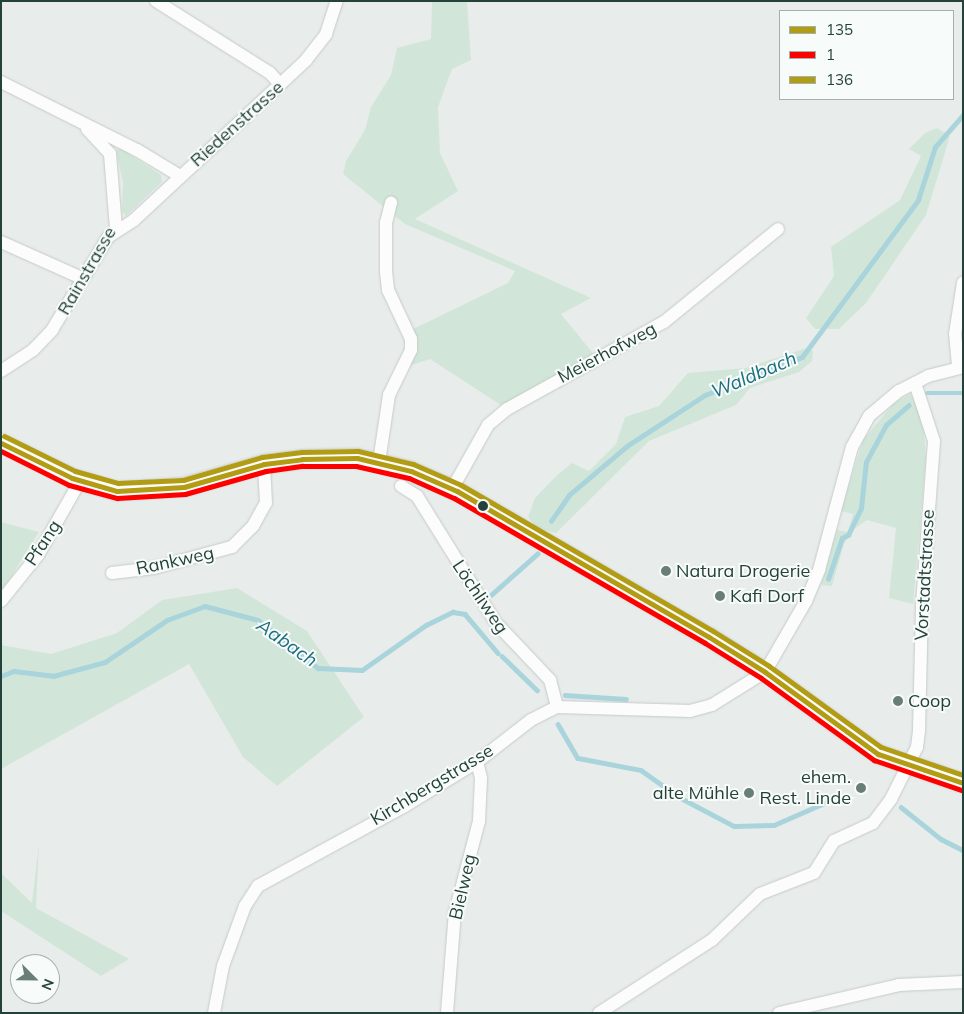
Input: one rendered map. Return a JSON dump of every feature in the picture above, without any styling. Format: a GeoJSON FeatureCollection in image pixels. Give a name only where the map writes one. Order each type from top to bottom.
{"type":"FeatureCollection","features":[{"type":"Feature","properties":{"kind":"street"},"geometry":{"type":"LineString","coordinates":[[156,1],[270,73],[280,84]]}},
{"type":"Feature","properties":{"kind":"street","name":"Riedenstrasse"},"geometry":{"type":"LineString","coordinates":[[116,229],[134,220],[306,60],[326,34],[337,1]]}},
{"type":"Feature","properties":{"kind":"street","name":"Rainstrasse"},"geometry":{"type":"LineString","coordinates":[[1,82],[137,150],[180,176]]}},
{"type":"Feature","properties":{"kind":"street","name":"Rainstrasse"},"geometry":{"type":"LineString","coordinates":[[1,371],[33,350],[52,330],[82,278],[116,229],[110,154],[84,125]]}},
{"type":"Feature","properties":{"kind":"street"},"geometry":{"type":"LineString","coordinates":[[379,462],[389,394],[411,350],[410,339],[388,290],[386,223],[391,203]]}},
{"type":"Feature","properties":{"kind":"street","name":"Meierhofweg"},"geometry":{"type":"LineString","coordinates":[[452,489],[488,425],[507,409],[664,322],[778,229]]}},
{"type":"Feature","properties":{"kind":"street"},"geometry":{"type":"LineString","coordinates":[[1,242],[82,278]]}},
{"type":"Feature","properties":{"kind":"street"},"geometry":{"type":"LineString","coordinates":[[765,672],[800,615],[816,578],[852,447],[869,416],[899,390],[960,367],[955,334],[963,283]]}},
{"type":"Feature","properties":{"kind":"street","name":"Vorstadtstrasse"},"geometry":{"type":"LineString","coordinates":[[599,1013],[712,940],[760,894],[814,873],[834,841],[873,823],[883,813],[917,747],[922,605],[934,441],[915,383]]}},
{"type":"Feature","properties":{"kind":"street"},"geometry":{"type":"LineString","coordinates":[[1,443],[80,481],[117,491],[140,492],[184,488],[264,464],[334,458],[379,462],[411,470],[452,489],[765,672],[847,733],[906,767],[963,783]]}},
{"type":"Feature","properties":{"kind":"street","name":"Rankweg"},"geometry":{"type":"LineString","coordinates":[[112,573],[154,568],[232,547],[253,526],[266,503],[264,464]]}},
{"type":"Feature","properties":{"kind":"street","name":"Pfang"},"geometry":{"type":"LineString","coordinates":[[1,601],[38,555],[80,481]]}},
{"type":"Feature","properties":{"kind":"street","name":"Löchliweg"},"geometry":{"type":"LineString","coordinates":[[401,486],[416,496],[500,629],[550,680],[557,707]]}},
{"type":"Feature","properties":{"kind":"street","name":"Kirchbergstrasse"},"geometry":{"type":"LineString","coordinates":[[214,1013],[223,966],[245,906],[258,886],[477,762],[531,720],[557,707],[690,711],[712,705],[765,672]]}},
{"type":"Feature","properties":{"kind":"street","name":"Bielweg"},"geometry":{"type":"LineString","coordinates":[[447,1013],[455,912],[480,821],[482,788],[477,762]]}},
{"type":"Feature","properties":{"kind":"street"},"geometry":{"type":"LineString","coordinates":[[779,1013],[899,985],[963,982]]}},
{"type":"Feature","properties":{"kind":"green space"},"geometry":{"type":"Polygon","coordinates":[[[432,1],[467,1],[471,60],[452,69],[438,107],[440,153],[458,191],[415,219],[591,298],[561,314],[596,357],[507,409],[430,359],[406,367],[407,332],[508,283],[515,271],[405,224],[343,174],[346,161],[365,130],[371,107],[391,75],[397,48],[431,39],[432,1]]]}},
{"type":"Feature","properties":{"kind":"green space"},"geometry":{"type":"Polygon","coordinates":[[[937,128],[950,136],[926,215],[866,303],[839,329],[815,329],[806,318],[834,276],[831,247],[900,200],[921,156],[909,149],[925,133],[937,128]]]}},
{"type":"Feature","properties":{"kind":"green space"},"geometry":{"type":"Polygon","coordinates":[[[120,148],[161,175],[162,182],[126,216],[122,211],[123,182],[116,151],[120,148]]]}},
{"type":"Feature","properties":{"kind":"green space"},"geometry":{"type":"Polygon","coordinates":[[[807,348],[813,351],[812,361],[799,372],[750,388],[736,405],[649,441],[556,533],[538,528],[528,517],[535,498],[556,476],[572,463],[589,471],[616,444],[625,417],[659,406],[688,373],[745,368],[807,348]]]}},
{"type":"Feature","properties":{"kind":"green space"},"geometry":{"type":"Polygon","coordinates":[[[910,394],[919,406],[923,422],[926,459],[913,604],[889,598],[896,528],[867,520],[854,529],[844,544],[832,586],[821,585],[837,530],[848,532],[853,514],[841,511],[863,440],[894,403],[910,394]]]}},
{"type":"Feature","properties":{"kind":"green space"},"geometry":{"type":"Polygon","coordinates":[[[1,522],[39,532],[1,593],[1,522]]]}},
{"type":"Feature","properties":{"kind":"green space"},"geometry":{"type":"Polygon","coordinates":[[[237,588],[307,631],[364,717],[277,786],[243,757],[189,664],[1,769],[1,645],[51,654],[117,633],[162,600],[237,588]]]}},
{"type":"Feature","properties":{"kind":"green space"},"geometry":{"type":"Polygon","coordinates":[[[39,843],[36,908],[129,959],[101,976],[1,911],[1,873],[32,903],[39,843]]]}},
{"type":"Feature","properties":{"kind":"waterway","name":"Waldbach"},"geometry":{"type":"LineString","coordinates":[[551,521],[569,495],[627,446],[705,395],[802,357],[918,200],[935,147],[963,115]]}},
{"type":"Feature","properties":{"kind":"waterway"},"geometry":{"type":"LineString","coordinates":[[927,393],[963,393]]}},
{"type":"Feature","properties":{"kind":"waterway"},"geometry":{"type":"LineString","coordinates":[[828,579],[842,538],[848,535],[861,508],[866,462],[886,425],[909,405]]}},
{"type":"Feature","properties":{"kind":"waterway","name":"Waldbach"},"geometry":{"type":"LineString","coordinates":[[491,595],[537,554]]}},
{"type":"Feature","properties":{"kind":"waterway","name":"Aabach"},"geometry":{"type":"LineString","coordinates":[[1,676],[14,671],[53,676],[105,662],[167,620],[205,606],[258,620],[318,668],[362,670],[426,625],[453,612],[465,614],[498,653]]}},
{"type":"Feature","properties":{"kind":"waterway","name":"Aabach"},"geometry":{"type":"LineString","coordinates":[[502,656],[537,690]]}},
{"type":"Feature","properties":{"kind":"waterway"},"geometry":{"type":"LineString","coordinates":[[565,695],[626,699]]}},
{"type":"Feature","properties":{"kind":"waterway"},"geometry":{"type":"LineString","coordinates":[[558,724],[578,758],[641,770],[679,797],[734,826],[774,825],[829,801]]}},
{"type":"Feature","properties":{"kind":"waterway"},"geometry":{"type":"LineString","coordinates":[[901,807],[941,839],[963,850]]}},
{"type":"Feature","properties":{"kind":"transit line","name":"136"},"geometry":{"type":"LineString","coordinates":[[4,436],[75,471],[118,483],[183,480],[262,457],[302,452],[358,451],[413,464],[461,485],[713,631],[769,666],[881,747],[963,775]]}},
{"type":"Feature","properties":{"kind":"transit line","name":"135"},"geometry":{"type":"LineString","coordinates":[[1,443],[72,478],[117,491],[184,487],[264,464],[302,459],[357,458],[411,471],[457,491],[709,637],[765,672],[878,754],[963,783]]}},
{"type":"Feature","properties":{"kind":"transit line","name":"1"},"geometry":{"type":"LineString","coordinates":[[1,451],[69,485],[117,498],[185,494],[266,471],[303,466],[356,466],[409,478],[454,498],[705,643],[761,678],[874,760],[961,790]]}},
{"type":"Feature","properties":{"kind":"place","name":"Natura Drogerie"},"geometry":{"type":"Point","coordinates":[666,571]}},
{"type":"Feature","properties":{"kind":"place","name":"Kafi Dorf"},"geometry":{"type":"Point","coordinates":[720,596]}},
{"type":"Feature","properties":{"kind":"place","name":"Coop"},"geometry":{"type":"Point","coordinates":[898,701]}},
{"type":"Feature","properties":{"kind":"place","name":"ehem. Rest. Linde"},"geometry":{"type":"Point","coordinates":[861,788]}},
{"type":"Feature","properties":{"kind":"place","name":"alte Mühle"},"geometry":{"type":"Point","coordinates":[749,793]}}]}
